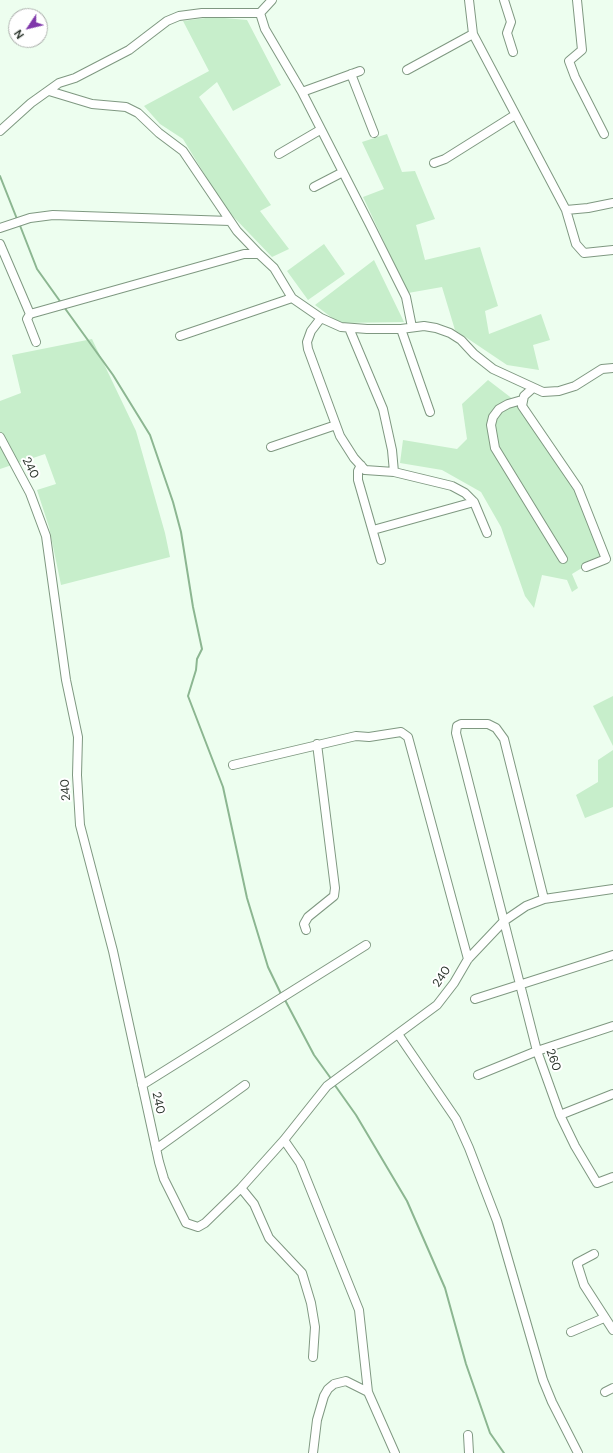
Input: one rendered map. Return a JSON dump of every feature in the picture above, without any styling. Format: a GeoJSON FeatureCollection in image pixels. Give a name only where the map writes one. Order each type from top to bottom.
{"type":"FeatureCollection","features":[{"type":"Feature","properties":{"kind":"street"},"geometry":{"type":"LineString","coordinates":[[1,127],[59,83],[75,78],[129,50],[167,21],[179,16],[220,12],[260,13],[272,0]]}},
{"type":"Feature","properties":{"kind":"street"},"geometry":{"type":"LineString","coordinates":[[469,0],[473,34],[566,210],[576,244],[584,253],[613,250]]}},
{"type":"Feature","properties":{"kind":"street"},"geometry":{"type":"LineString","coordinates":[[504,0],[511,22],[507,33],[513,52]]}},
{"type":"Feature","properties":{"kind":"street"},"geometry":{"type":"LineString","coordinates":[[577,0],[582,50],[570,58],[570,65],[604,134]]}},
{"type":"Feature","properties":{"kind":"street"},"geometry":{"type":"LineString","coordinates":[[260,13],[265,29],[302,92],[406,297],[412,327]]}},
{"type":"Feature","properties":{"kind":"street"},"geometry":{"type":"LineString","coordinates":[[407,70],[473,34]]}},
{"type":"Feature","properties":{"kind":"street"},"geometry":{"type":"LineString","coordinates":[[302,92],[360,71]]}},
{"type":"Feature","properties":{"kind":"street"},"geometry":{"type":"LineString","coordinates":[[351,74],[374,133]]}},
{"type":"Feature","properties":{"kind":"street"},"geometry":{"type":"LineString","coordinates":[[48,91],[92,104],[126,107],[138,112],[159,133],[183,151],[237,231],[274,268],[292,298],[321,318],[341,327],[349,328],[436,328],[450,333],[461,340],[474,354],[493,369],[543,392],[559,391],[575,386],[602,369],[613,368]]}},
{"type":"Feature","properties":{"kind":"street"},"geometry":{"type":"LineString","coordinates":[[434,163],[445,159],[515,115]]}},
{"type":"Feature","properties":{"kind":"street"},"geometry":{"type":"LineString","coordinates":[[279,154],[320,130]]}},
{"type":"Feature","properties":{"kind":"street"},"geometry":{"type":"LineString","coordinates":[[314,187],[343,172]]}},
{"type":"Feature","properties":{"kind":"street"},"geometry":{"type":"LineString","coordinates":[[566,210],[588,208],[613,203]]}},
{"type":"Feature","properties":{"kind":"street"},"geometry":{"type":"LineString","coordinates":[[0,228],[30,218],[53,215],[230,221]]}},
{"type":"Feature","properties":{"kind":"street"},"geometry":{"type":"LineString","coordinates":[[0,244],[30,314]]}},
{"type":"Feature","properties":{"kind":"street"},"geometry":{"type":"LineString","coordinates":[[36,342],[27,319],[30,314],[244,254],[259,254]]}},
{"type":"Feature","properties":{"kind":"street"},"geometry":{"type":"LineString","coordinates":[[180,336],[292,298]]}},
{"type":"Feature","properties":{"kind":"street"},"geometry":{"type":"LineString","coordinates":[[321,318],[311,331],[307,342],[340,436],[354,458],[365,470],[394,472],[452,486],[465,493],[474,502],[487,533]]}},
{"type":"Feature","properties":{"kind":"street"},"geometry":{"type":"LineString","coordinates":[[349,328],[383,410],[392,450],[394,472]]}},
{"type":"Feature","properties":{"kind":"street"},"geometry":{"type":"LineString","coordinates":[[401,329],[430,412]]}},
{"type":"Feature","properties":{"kind":"street"},"geometry":{"type":"LineString","coordinates":[[533,388],[522,400],[508,404],[500,409],[493,417],[491,425],[495,448],[563,559]]}},
{"type":"Feature","properties":{"kind":"street"},"geometry":{"type":"LineString","coordinates":[[522,400],[522,406],[525,413],[578,488],[606,559],[586,567]]}},
{"type":"Feature","properties":{"kind":"street"},"geometry":{"type":"LineString","coordinates":[[270,447],[336,425]]}},
{"type":"Feature","properties":{"kind":"street","name":"240"},"geometry":{"type":"LineString","coordinates":[[0,437],[30,493],[46,536],[66,680],[78,737],[77,775],[80,825],[113,951],[156,1150],[164,1179],[186,1223],[198,1227],[205,1223],[241,1188],[284,1140],[327,1086],[437,1006],[454,983],[468,959],[504,921],[526,906],[544,899],[613,889]]}},
{"type":"Feature","properties":{"kind":"street"},"geometry":{"type":"LineString","coordinates":[[361,465],[358,472],[358,480],[381,560]]}},
{"type":"Feature","properties":{"kind":"street"},"geometry":{"type":"LineString","coordinates":[[373,530],[474,502]]}},
{"type":"Feature","properties":{"kind":"street","name":"260"},"geometry":{"type":"LineString","coordinates":[[544,899],[504,739],[496,728],[488,724],[461,724],[457,726],[456,733],[537,1050],[560,1115],[575,1146],[597,1183],[613,1177]]}},
{"type":"Feature","properties":{"kind":"street"},"geometry":{"type":"LineString","coordinates":[[233,765],[356,736],[369,737],[401,732],[408,737],[468,959]]}},
{"type":"Feature","properties":{"kind":"street"},"geometry":{"type":"LineString","coordinates":[[306,930],[304,924],[308,917],[334,896],[335,888],[317,744]]}},
{"type":"Feature","properties":{"kind":"street"},"geometry":{"type":"LineString","coordinates":[[142,1085],[366,945]]}},
{"type":"Feature","properties":{"kind":"street"},"geometry":{"type":"LineString","coordinates":[[475,999],[613,955]]}},
{"type":"Feature","properties":{"kind":"street"},"geometry":{"type":"LineString","coordinates":[[478,1075],[537,1050],[613,1026]]}},
{"type":"Feature","properties":{"kind":"street"},"geometry":{"type":"LineString","coordinates":[[398,1034],[456,1119],[469,1148],[497,1221],[543,1380],[552,1402],[578,1453]]}},
{"type":"Feature","properties":{"kind":"street"},"geometry":{"type":"LineString","coordinates":[[156,1150],[245,1085]]}},
{"type":"Feature","properties":{"kind":"street"},"geometry":{"type":"LineString","coordinates":[[560,1115],[613,1094]]}},
{"type":"Feature","properties":{"kind":"street"},"geometry":{"type":"LineString","coordinates":[[284,1140],[300,1163],[359,1310],[368,1392],[395,1453]]}},
{"type":"Feature","properties":{"kind":"street"},"geometry":{"type":"LineString","coordinates":[[241,1188],[254,1204],[269,1238],[302,1273],[311,1303],[315,1327],[314,1357]]}},
{"type":"Feature","properties":{"kind":"street"},"geometry":{"type":"LineString","coordinates":[[594,1254],[577,1263],[584,1285],[613,1330]]}},
{"type":"Feature","properties":{"kind":"street"},"geometry":{"type":"LineString","coordinates":[[571,1332],[604,1318]]}},
{"type":"Feature","properties":{"kind":"street"},"geometry":{"type":"LineString","coordinates":[[313,1453],[317,1420],[324,1396],[328,1389],[334,1384],[346,1381],[368,1392]]}},
{"type":"Feature","properties":{"kind":"street"},"geometry":{"type":"LineString","coordinates":[[605,1392],[613,1388]]}},
{"type":"Feature","properties":{"kind":"street"},"geometry":{"type":"LineString","coordinates":[[468,1435],[469,1453]]}},
{"type":"Feature","properties":{"kind":"green space"},"geometry":{"type":"Polygon","coordinates":[[[213,17],[247,20],[281,85],[233,111],[217,82],[199,97],[271,205],[260,211],[289,249],[272,257],[225,208],[183,139],[160,124],[144,106],[209,71],[183,21],[213,17]]]}},
{"type":"Feature","properties":{"kind":"green space"},"geometry":{"type":"Polygon","coordinates":[[[387,134],[402,172],[415,171],[435,219],[416,225],[425,260],[480,247],[498,306],[485,311],[489,334],[541,314],[550,340],[533,345],[539,370],[507,365],[455,330],[442,287],[408,293],[363,197],[384,189],[362,142],[387,134]]]}},
{"type":"Feature","properties":{"kind":"green space"},"geometry":{"type":"Polygon","coordinates":[[[324,244],[345,274],[308,300],[287,271],[324,244]]]}},
{"type":"Feature","properties":{"kind":"green space"},"geometry":{"type":"Polygon","coordinates":[[[374,260],[404,322],[339,323],[315,305],[374,260]]]}},
{"type":"Feature","properties":{"kind":"green space"},"geometry":{"type":"Polygon","coordinates":[[[92,339],[136,431],[165,533],[170,557],[61,585],[49,527],[37,490],[56,484],[45,454],[0,469],[0,401],[21,393],[12,355],[92,339]]]}},
{"type":"Feature","properties":{"kind":"green space"},"geometry":{"type":"Polygon","coordinates":[[[488,380],[518,403],[580,494],[603,555],[572,574],[578,588],[572,592],[567,580],[542,575],[534,608],[525,596],[501,527],[481,492],[442,470],[400,463],[403,440],[457,449],[467,439],[462,404],[488,380]]]}},
{"type":"Feature","properties":{"kind":"green space"},"geometry":{"type":"Polygon","coordinates":[[[613,696],[613,746],[593,706],[613,696]]]}},
{"type":"Feature","properties":{"kind":"green space"},"geometry":{"type":"Polygon","coordinates":[[[613,750],[613,807],[585,818],[576,795],[598,782],[598,760],[613,750]]]}},
{"type":"Feature","properties":{"kind":"waterway"},"geometry":{"type":"LineString","coordinates":[[0,176],[17,219]]}},
{"type":"Feature","properties":{"kind":"waterway"},"geometry":{"type":"LineString","coordinates":[[19,223],[37,269],[62,304]]}},
{"type":"Feature","properties":{"kind":"waterway"},"geometry":{"type":"LineString","coordinates":[[64,307],[113,375],[150,435],[173,502],[181,532],[193,607],[202,649],[197,659],[196,670],[188,696],[223,787],[247,898],[268,967],[282,996]]}},
{"type":"Feature","properties":{"kind":"waterway"},"geometry":{"type":"LineString","coordinates":[[285,1000],[314,1055],[332,1080]]}},
{"type":"Feature","properties":{"kind":"waterway"},"geometry":{"type":"LineString","coordinates":[[334,1084],[356,1115],[407,1201],[445,1288],[466,1364],[490,1433],[504,1453]]}}]}
